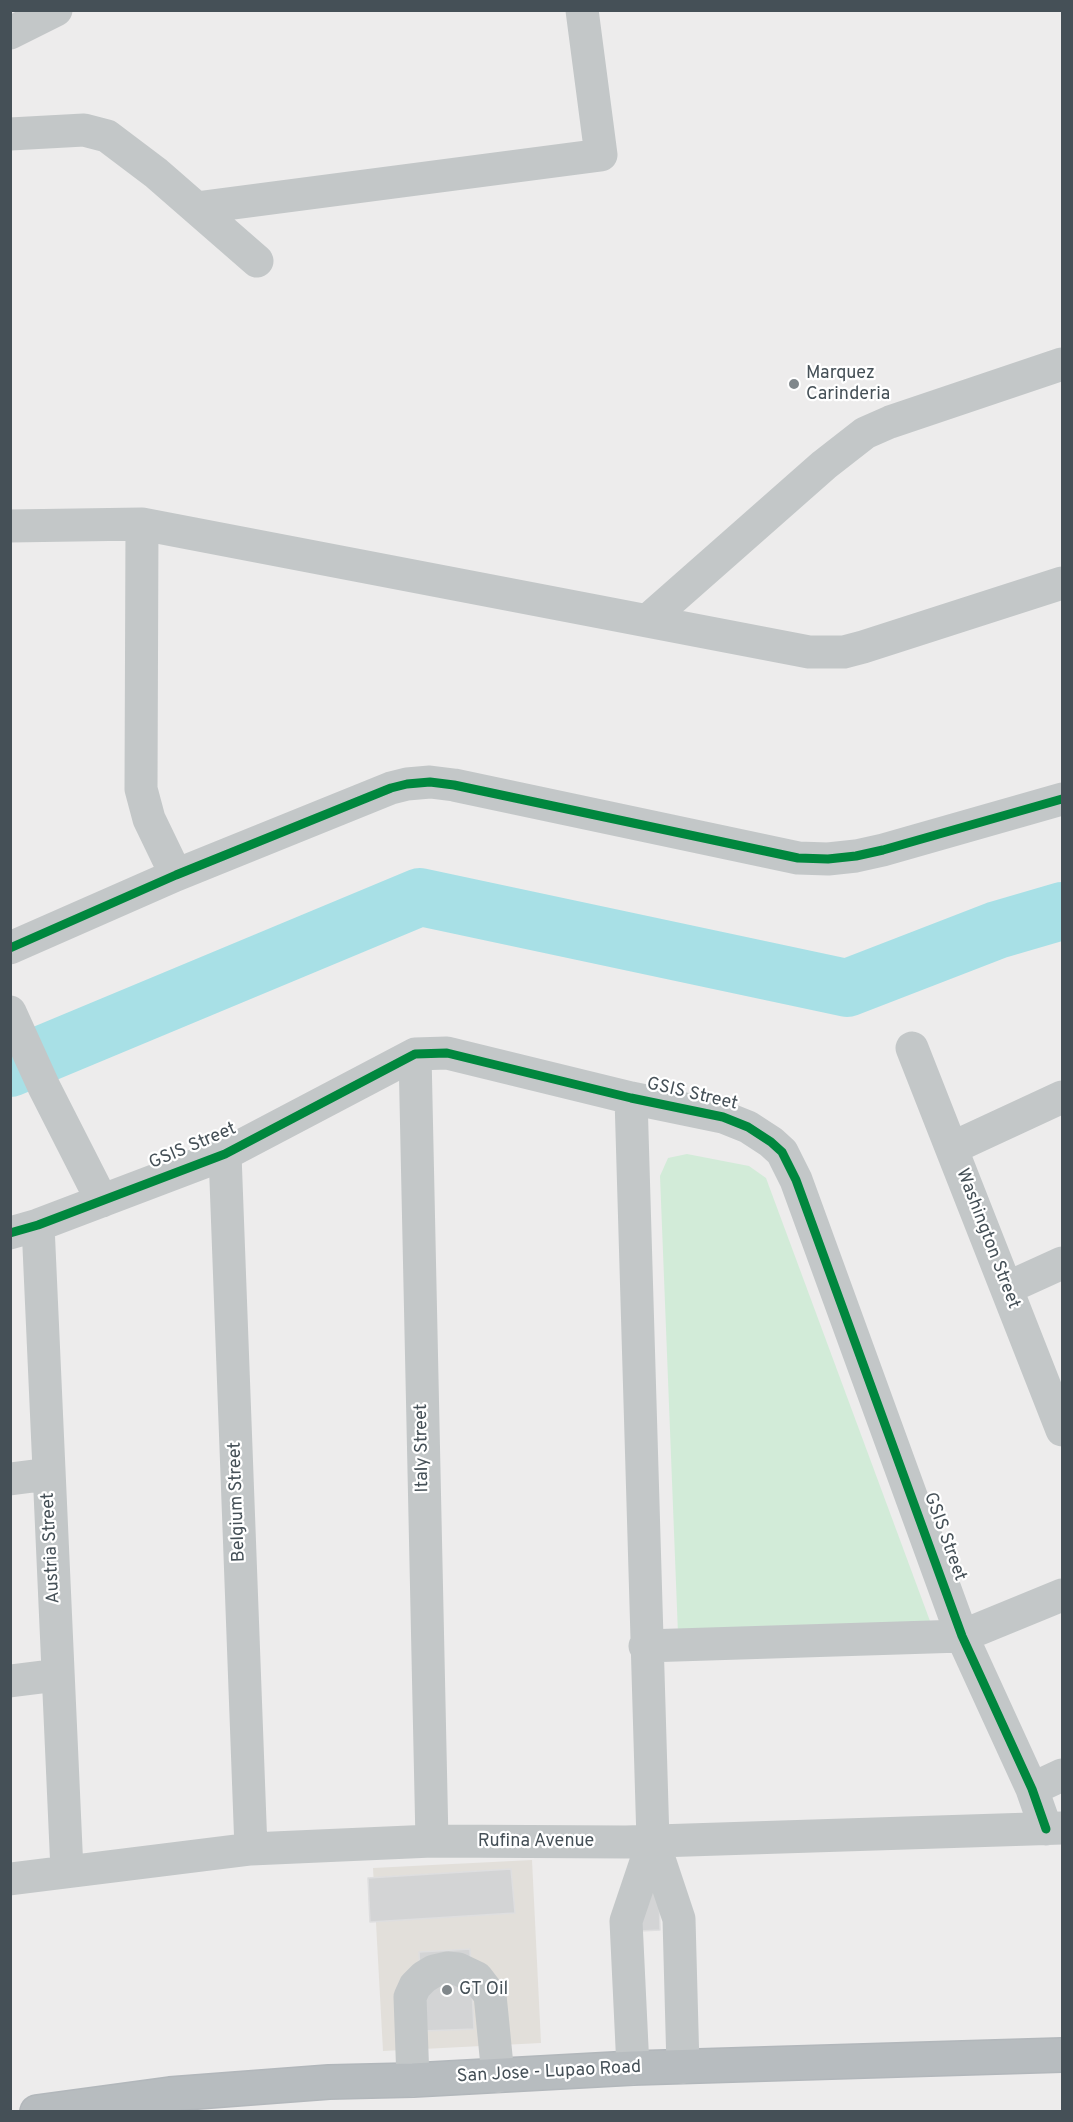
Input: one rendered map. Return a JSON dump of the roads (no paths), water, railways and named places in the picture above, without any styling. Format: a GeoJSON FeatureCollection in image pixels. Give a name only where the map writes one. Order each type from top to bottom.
{"type":"FeatureCollection","features":[{"type":"Feature","properties":{"kind":"highway","name":"San Jose - Lupao Road"},"geometry":{"type":"LineString","coordinates":[[37,2112],[170,2094],[329,2082],[412,2080],[633,2068],[1062,2055]]}},
{"type":"Feature","properties":{"kind":"street"},"geometry":{"type":"LineString","coordinates":[[10,33],[56,10]]}},
{"type":"Feature","properties":{"kind":"street"},"geometry":{"type":"LineString","coordinates":[[196,208],[601,155],[582,10]]}},
{"type":"Feature","properties":{"kind":"street"},"geometry":{"type":"LineString","coordinates":[[10,134],[90,130],[107,136],[156,172],[257,261]]}},
{"type":"Feature","properties":{"kind":"street"},"geometry":{"type":"LineString","coordinates":[[647,621],[824,465],[865,433],[890,422],[1062,364]]}},
{"type":"Feature","properties":{"kind":"street"},"geometry":{"type":"LineString","coordinates":[[142,524],[141,789],[149,819],[176,875]]}},
{"type":"Feature","properties":{"kind":"street"},"geometry":{"type":"LineString","coordinates":[[10,526],[142,524],[809,652],[844,652],[863,647],[1062,583]]}},
{"type":"Feature","properties":{"kind":"street"},"geometry":{"type":"LineString","coordinates":[[10,948],[176,875],[391,788],[415,783],[454,785],[798,858],[828,859],[883,850],[1062,799]]}},
{"type":"Feature","properties":{"kind":"street"},"geometry":{"type":"LineString","coordinates":[[15,1022],[102,1201]]}},
{"type":"Feature","properties":{"kind":"street","name":"Washington Street"},"geometry":{"type":"LineString","coordinates":[[912,1048],[1062,1430]]}},
{"type":"Feature","properties":{"kind":"street","name":"GSIS Street"},"geometry":{"type":"LineString","coordinates":[[24,1229],[225,1154],[415,1054],[447,1053],[631,1098],[737,1121],[771,1142],[786,1159],[799,1186],[962,1636],[1032,1789],[1054,1829]]}},
{"type":"Feature","properties":{"kind":"street","name":"Italy Street"},"geometry":{"type":"LineString","coordinates":[[415,1054],[432,1841]]}},
{"type":"Feature","properties":{"kind":"street"},"geometry":{"type":"LineString","coordinates":[[952,1148],[1062,1097]]}},
{"type":"Feature","properties":{"kind":"street"},"geometry":{"type":"LineString","coordinates":[[631,1098],[652,1841],[679,1919],[683,2067]]}},
{"type":"Feature","properties":{"kind":"street","name":"Belgium Street"},"geometry":{"type":"LineString","coordinates":[[225,1154],[250,1849]]}},
{"type":"Feature","properties":{"kind":"street","name":"Austria Street"},"geometry":{"type":"LineString","coordinates":[[24,1229],[49,1474],[67,1871]]}},
{"type":"Feature","properties":{"kind":"street"},"geometry":{"type":"LineString","coordinates":[[1007,1288],[1062,1263]]}},
{"type":"Feature","properties":{"kind":"street"},"geometry":{"type":"LineString","coordinates":[[10,1479],[49,1474]]}},
{"type":"Feature","properties":{"kind":"street"},"geometry":{"type":"LineString","coordinates":[[645,1646],[962,1636],[1062,1595]]}},
{"type":"Feature","properties":{"kind":"street"},"geometry":{"type":"LineString","coordinates":[[10,1681],[58,1675]]}},
{"type":"Feature","properties":{"kind":"street"},"geometry":{"type":"LineString","coordinates":[[1032,1789],[1062,1775]]}},
{"type":"Feature","properties":{"kind":"street","name":"Rufina Avenue"},"geometry":{"type":"LineString","coordinates":[[10,1879],[250,1849],[432,1841],[652,1841],[1054,1829]]}},
{"type":"Feature","properties":{"kind":"street"},"geometry":{"type":"LineString","coordinates":[[633,2068],[626,1921],[652,1841]]}},
{"type":"Feature","properties":{"kind":"street"},"geometry":{"type":"LineString","coordinates":[[412,2080],[410,1997],[424,1977],[434,1971],[447,1968],[458,1969],[477,1978],[490,1995],[498,2076]]}},
{"type":"Feature","properties":{"kind":"waterway"},"geometry":{"type":"LineString","coordinates":[[10,1068],[420,897],[847,988],[997,930],[1062,911]]}},
{"type":"Feature","properties":{"kind":"place","name":"Marquez Carinderia"},"geometry":{"type":"Point","coordinates":[794,384]}},
{"type":"Feature","properties":{"kind":"place","name":"GT Oil"},"geometry":{"type":"Point","coordinates":[447,1990]}}]}
